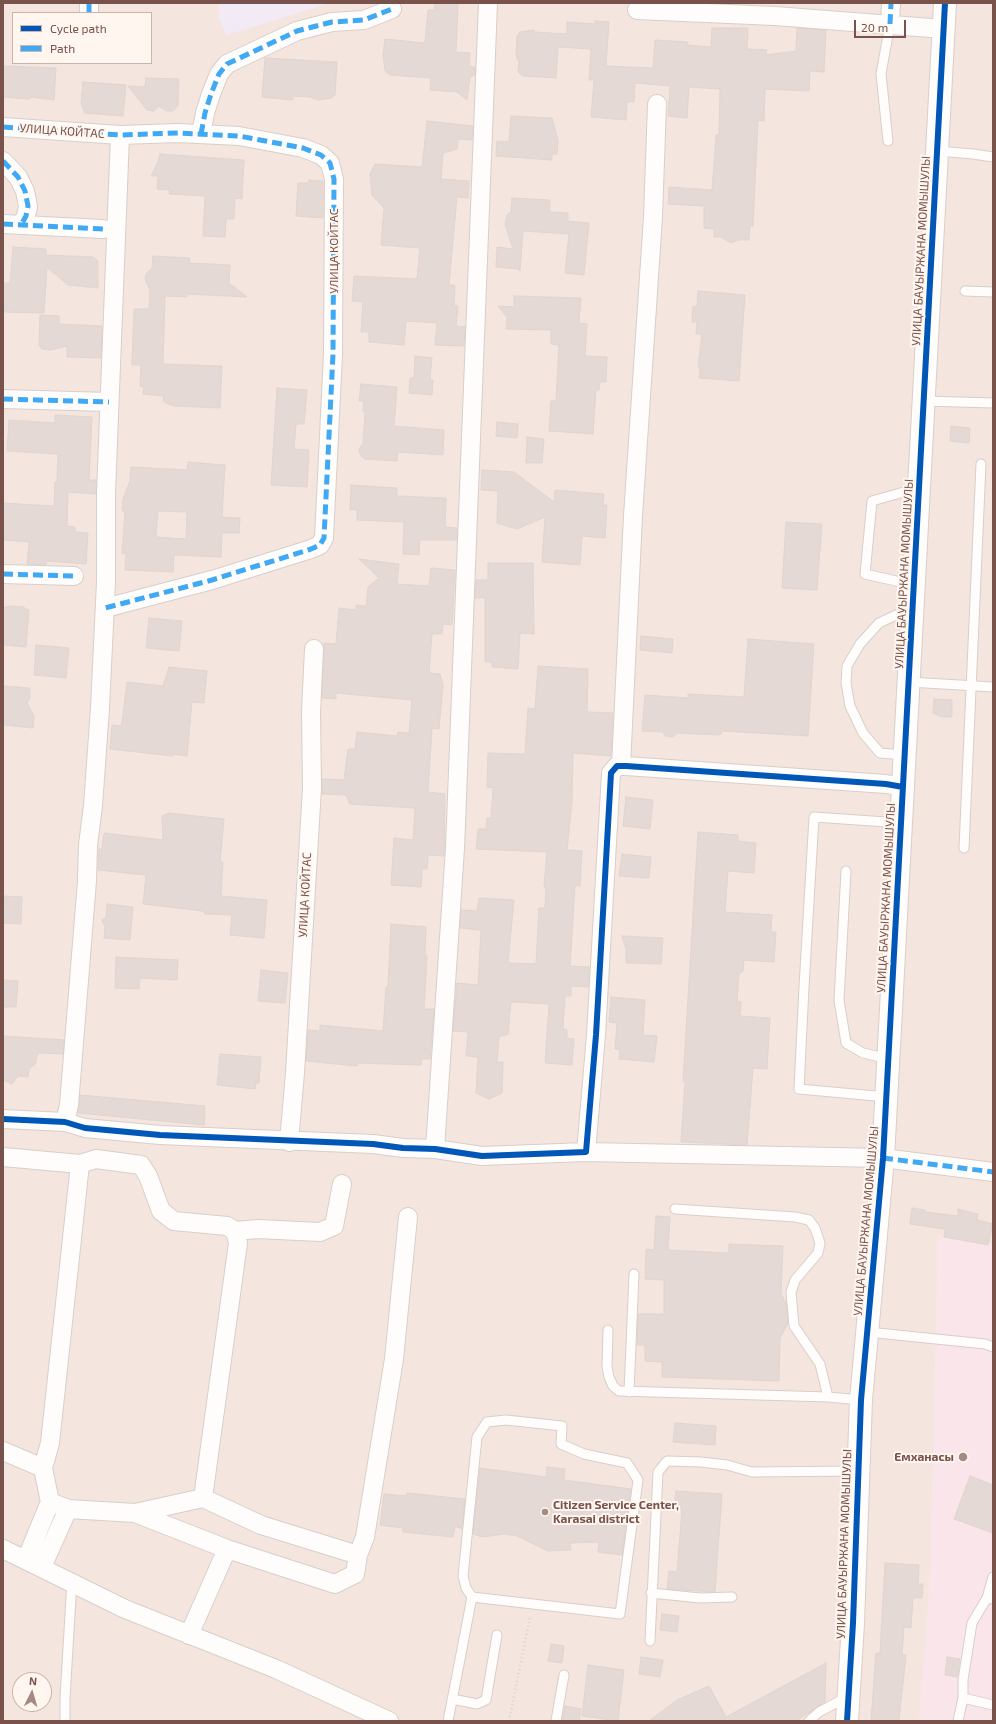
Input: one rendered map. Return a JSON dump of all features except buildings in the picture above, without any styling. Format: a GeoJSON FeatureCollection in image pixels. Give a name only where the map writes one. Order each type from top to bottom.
{"type":"FeatureCollection","features":[{"type":"Feature","properties":{"kind":"street"},"geometry":{"type":"LineString","coordinates":[[435,1149],[455,841],[488,3]]}},
{"type":"Feature","properties":{"kind":"street"},"geometry":{"type":"LineString","coordinates":[[890,24],[891,3]]}},
{"type":"Feature","properties":{"kind":"street","name":"УЛИЦА БАУЫРЖАНА МОМЫШУЛЫ"},"geometry":{"type":"LineString","coordinates":[[846,1721],[861,1400],[883,1158],[945,3]]}},
{"type":"Feature","properties":{"kind":"street"},"geometry":{"type":"LineString","coordinates":[[201,134],[205,113],[219,74],[227,64],[297,31],[332,22],[364,20],[392,9]]}},
{"type":"Feature","properties":{"kind":"street"},"geometry":{"type":"LineString","coordinates":[[637,10],[890,24],[944,29]]}},
{"type":"Feature","properties":{"kind":"street"},"geometry":{"type":"LineString","coordinates":[[622,766],[634,516],[654,217],[657,104]]}},
{"type":"Feature","properties":{"kind":"street","name":"УЛИЦА КОЙТАС"},"geometry":{"type":"LineString","coordinates":[[3,128],[120,135],[201,134],[239,136],[304,148],[321,155],[330,163],[334,179],[333,354],[324,538],[320,545],[311,549],[212,580],[105,608]]}},
{"type":"Feature","properties":{"kind":"street"},"geometry":{"type":"LineString","coordinates":[[65,1122],[69,1105],[87,881],[88,845],[94,798],[105,608],[106,493],[120,135]]}},
{"type":"Feature","properties":{"kind":"street"},"geometry":{"type":"LineString","coordinates":[[3,161],[18,177],[25,191],[28,206],[26,216],[21,225]]}},
{"type":"Feature","properties":{"kind":"street"},"geometry":{"type":"LineString","coordinates":[[3,224],[103,229]]}},
{"type":"Feature","properties":{"kind":"street"},"geometry":{"type":"LineString","coordinates":[[3,399],[109,402]]}},
{"type":"Feature","properties":{"kind":"street"},"geometry":{"type":"LineString","coordinates":[[3,574],[74,576]]}},
{"type":"Feature","properties":{"kind":"street","name":"УЛИЦА КОЙТАС"},"geometry":{"type":"LineString","coordinates":[[289,1142],[295,1073],[312,788],[311,712],[314,649]]}},
{"type":"Feature","properties":{"kind":"street"},"geometry":{"type":"LineString","coordinates":[[586,1152],[596,1035],[611,773],[617,766],[840,781],[903,787]]}},
{"type":"Feature","properties":{"kind":"street"},"geometry":{"type":"LineString","coordinates":[[3,1119],[65,1122],[85,1128],[160,1135],[289,1142],[373,1144],[403,1148],[435,1149],[482,1156],[586,1152],[883,1158],[993,1172]]}},
{"type":"Feature","properties":{"kind":"street"},"geometry":{"type":"LineString","coordinates":[[3,1157],[80,1164],[96,1160],[141,1164],[148,1176],[161,1211],[174,1221],[228,1226],[236,1231],[258,1229],[320,1232],[334,1226],[342,1184]]}},
{"type":"Feature","properties":{"kind":"street"},"geometry":{"type":"LineString","coordinates":[[34,1563],[50,1502],[43,1468],[50,1444],[80,1164]]}},
{"type":"Feature","properties":{"kind":"street"},"geometry":{"type":"LineString","coordinates":[[135,1513],[227,1549],[335,1584],[355,1574],[358,1555],[365,1537],[394,1359],[408,1217]]}},
{"type":"Feature","properties":{"kind":"street"},"geometry":{"type":"LineString","coordinates":[[203,1498],[238,1243],[236,1231]]}},
{"type":"Feature","properties":{"kind":"street"},"geometry":{"type":"LineString","coordinates":[[3,1452],[43,1468]]}},
{"type":"Feature","properties":{"kind":"street"},"geometry":{"type":"LineString","coordinates":[[50,1502],[68,1509],[135,1513],[203,1498],[261,1525],[358,1555]]}},
{"type":"Feature","properties":{"kind":"street"},"geometry":{"type":"LineString","coordinates":[[34,1563],[68,1509]]}},
{"type":"Feature","properties":{"kind":"street"},"geometry":{"type":"LineString","coordinates":[[3,1548],[72,1581],[125,1609],[276,1669],[389,1721]]}},
{"type":"Feature","properties":{"kind":"street"},"geometry":{"type":"LineString","coordinates":[[189,1635],[227,1549]]}},
{"type":"Feature","properties":{"kind":"lane"},"geometry":{"type":"LineString","coordinates":[[888,141],[882,74],[890,24]]}},
{"type":"Feature","properties":{"kind":"lane"},"geometry":{"type":"LineString","coordinates":[[937,151],[993,157]]}},
{"type":"Feature","properties":{"kind":"lane"},"geometry":{"type":"LineString","coordinates":[[965,291],[993,292]]}},
{"type":"Feature","properties":{"kind":"lane"},"geometry":{"type":"LineString","coordinates":[[924,401],[993,403]]}},
{"type":"Feature","properties":{"kind":"lane"},"geometry":{"type":"LineString","coordinates":[[964,848],[981,464]]}},
{"type":"Feature","properties":{"kind":"lane"},"geometry":{"type":"LineString","coordinates":[[914,585],[865,574],[872,501],[919,488]]}},
{"type":"Feature","properties":{"kind":"lane"},"geometry":{"type":"LineString","coordinates":[[904,755],[880,753],[863,733],[850,706],[846,683],[847,666],[860,644],[879,623],[913,607]]}},
{"type":"Feature","properties":{"kind":"lane"},"geometry":{"type":"LineString","coordinates":[[908,682],[993,687]]}},
{"type":"Feature","properties":{"kind":"lane"},"geometry":{"type":"LineString","coordinates":[[886,1097],[799,1089],[804,988],[814,817],[901,822]]}},
{"type":"Feature","properties":{"kind":"lane"},"geometry":{"type":"LineString","coordinates":[[846,871],[839,1000],[846,1043],[863,1053],[888,1059]]}},
{"type":"Feature","properties":{"kind":"lane"},"geometry":{"type":"LineString","coordinates":[[675,1209],[795,1217],[809,1220],[815,1228],[820,1243],[818,1253],[795,1280],[791,1292],[792,1318],[794,1326],[820,1364],[828,1397]]}},
{"type":"Feature","properties":{"kind":"lane"},"geometry":{"type":"LineString","coordinates":[[629,1392],[634,1274]]}},
{"type":"Feature","properties":{"kind":"lane"},"geometry":{"type":"LineString","coordinates":[[608,1330],[607,1367],[613,1386],[619,1391],[828,1397],[861,1400]]}},
{"type":"Feature","properties":{"kind":"lane"},"geometry":{"type":"LineString","coordinates":[[868,1332],[986,1344],[993,1346]]}},
{"type":"Feature","properties":{"kind":"lane"},"geometry":{"type":"LineString","coordinates":[[448,1721],[472,1597],[466,1588],[463,1576],[477,1437],[487,1422],[506,1420],[562,1426],[561,1444],[584,1454],[627,1463],[638,1480],[620,1614],[472,1597]]}},
{"type":"Feature","properties":{"kind":"lane"},"geometry":{"type":"LineString","coordinates":[[650,1641],[651,1593],[658,1472],[666,1461],[714,1464],[752,1472],[858,1471]]}},
{"type":"Feature","properties":{"kind":"lane"},"geometry":{"type":"LineString","coordinates":[[958,1721],[963,1698],[972,1622],[990,1598],[993,1577]]}},
{"type":"Feature","properties":{"kind":"lane"},"geometry":{"type":"LineString","coordinates":[[65,1721],[72,1581]]}},
{"type":"Feature","properties":{"kind":"lane"},"geometry":{"type":"LineString","coordinates":[[651,1593],[700,1598],[732,1597]]}},
{"type":"Feature","properties":{"kind":"lane"},"geometry":{"type":"LineString","coordinates":[[452,1699],[477,1704],[486,1700],[497,1635]]}},
{"type":"Feature","properties":{"kind":"lane"},"geometry":{"type":"LineString","coordinates":[[556,1721],[564,1675]]}},
{"type":"Feature","properties":{"kind":"lane"},"geometry":{"type":"LineString","coordinates":[[809,1721],[819,1712],[848,1697]]}},
{"type":"Feature","properties":{"kind":"lane"},"geometry":{"type":"LineString","coordinates":[[963,1698],[993,1705]]}},
{"type":"Feature","properties":{"kind":"path"},"geometry":{"type":"LineString","coordinates":[[509,1721],[532,1605]]}},
{"type":"Feature","properties":{"kind":"shaded area"},"geometry":{"type":"Polygon","coordinates":[[[3,3],[993,3],[993,1721],[3,1721],[3,3]]]}},
{"type":"Feature","properties":{"kind":"shaded area"},"geometry":{"type":"Polygon","coordinates":[[[219,3],[330,3],[226,35],[219,18],[219,3]]]}},
{"type":"Feature","properties":{"kind":"shaded area","name":"Емханасы"},"geometry":{"type":"Polygon","coordinates":[[[938,1235],[993,1245],[993,1721],[919,1721],[930,1579],[938,1235]]]}},
{"type":"Feature","properties":{"kind":"marked path"},"geometry":{"type":"LineString","coordinates":[[89,3],[89,12]]}},
{"type":"Feature","properties":{"kind":"marked path"},"geometry":{"type":"LineString","coordinates":[[890,24],[891,3]]}},
{"type":"Feature","properties":{"kind":"marked path"},"geometry":{"type":"LineString","coordinates":[[201,134],[205,113],[211,94],[219,74],[227,64],[297,31],[332,22],[364,20],[392,9]]}},
{"type":"Feature","properties":{"kind":"marked path"},"geometry":{"type":"LineString","coordinates":[[3,127],[120,135],[178,133],[239,136],[303,148],[321,155],[330,163],[334,179],[333,354],[324,538],[320,545],[311,549],[212,580],[105,608]]}},
{"type":"Feature","properties":{"kind":"marked path"},"geometry":{"type":"LineString","coordinates":[[3,161],[18,177],[25,191],[28,206],[26,216],[21,225]]}},
{"type":"Feature","properties":{"kind":"marked path"},"geometry":{"type":"LineString","coordinates":[[3,224],[103,229]]}},
{"type":"Feature","properties":{"kind":"marked path"},"geometry":{"type":"LineString","coordinates":[[3,399],[109,402]]}},
{"type":"Feature","properties":{"kind":"marked path"},"geometry":{"type":"LineString","coordinates":[[3,574],[74,576]]}},
{"type":"Feature","properties":{"kind":"marked path"},"geometry":{"type":"LineString","coordinates":[[883,1158],[993,1172]]}},
{"type":"Feature","properties":{"kind":"cycle path"},"geometry":{"type":"LineString","coordinates":[[847,1721],[853,1623],[861,1400],[883,1158],[945,3]]}},
{"type":"Feature","properties":{"kind":"cycle path"},"geometry":{"type":"LineString","coordinates":[[3,1119],[65,1122],[85,1128],[160,1135],[373,1144],[403,1148],[435,1149],[482,1156],[586,1152],[596,1035],[611,773],[617,766],[886,784],[903,787]]}},
{"type":"Feature","properties":{"kind":"place","name":"Емханасы"},"geometry":{"type":"Point","coordinates":[963,1457]}},
{"type":"Feature","properties":{"kind":"place","name":"Citizen Service Center, Karasai district"},"geometry":{"type":"Point","coordinates":[545,1512]}}]}
